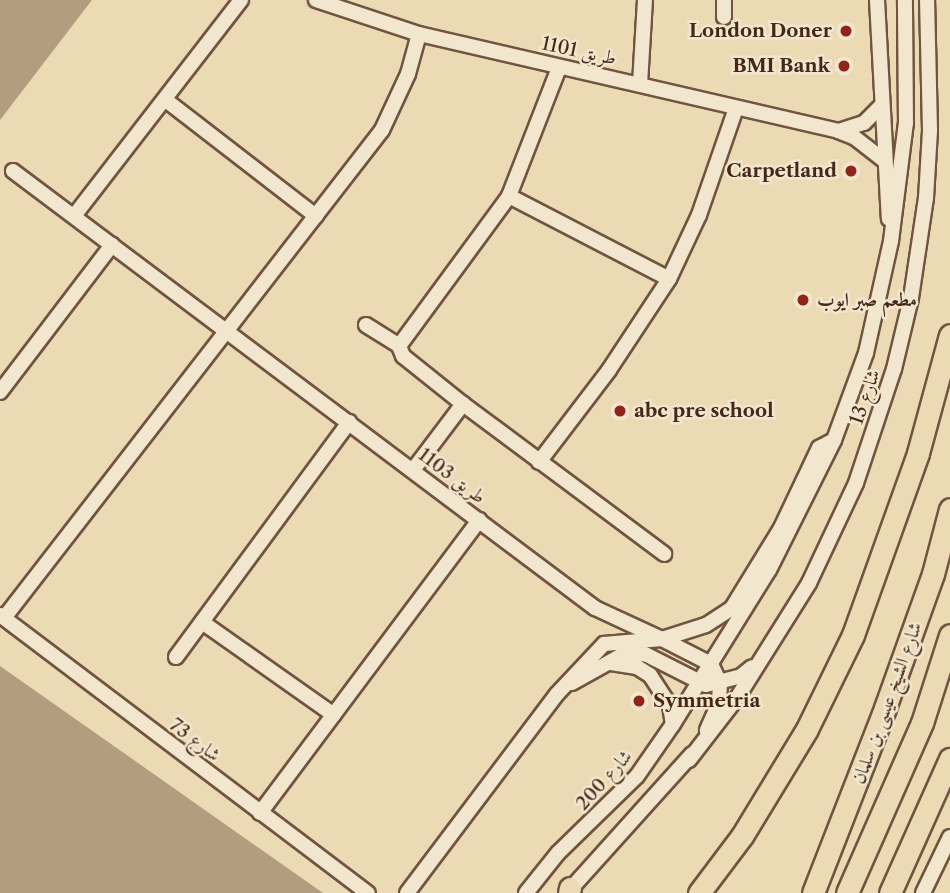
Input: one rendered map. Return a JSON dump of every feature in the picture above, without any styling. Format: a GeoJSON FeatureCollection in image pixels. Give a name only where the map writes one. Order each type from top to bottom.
{"type":"FeatureCollection","features":[{"type":"Feature","properties":{"kind":"highway"},"geometry":{"type":"LineString","coordinates":[[699,893],[742,836],[807,729],[853,635],[918,453],[950,335]]}},
{"type":"Feature","properties":{"kind":"highway","name":"شارع الشيخ عيسى بن سلمان"},"geometry":{"type":"LineString","coordinates":[[813,893],[894,684],[933,574],[950,509]]}},
{"type":"Feature","properties":{"kind":"highway","name":"شارع الشيخ عيسى بن سلمان"},"geometry":{"type":"LineString","coordinates":[[847,893],[922,723],[950,635]]}},
{"type":"Feature","properties":{"kind":"highway"},"geometry":{"type":"LineString","coordinates":[[890,893],[950,759]]}},
{"type":"Feature","properties":{"kind":"highway"},"geometry":{"type":"LineString","coordinates":[[717,893],[742,836]]}},
{"type":"Feature","properties":{"kind":"street"},"geometry":{"type":"LineString","coordinates":[[74,216],[167,101],[242,0]]}},
{"type":"Feature","properties":{"kind":"street","name":"طريق 1101"},"geometry":{"type":"LineString","coordinates":[[316,0],[419,34],[838,131],[853,136],[883,160]]}},
{"type":"Feature","properties":{"kind":"street"},"geometry":{"type":"LineString","coordinates":[[640,84],[645,0]]}},
{"type":"Feature","properties":{"kind":"street"},"geometry":{"type":"LineString","coordinates":[[724,0],[724,17]]}},
{"type":"Feature","properties":{"kind":"street"},"geometry":{"type":"LineString","coordinates":[[877,0],[883,160],[891,242]]}},
{"type":"Feature","properties":{"kind":"street","name":"شارع 13"},"geometry":{"type":"LineString","coordinates":[[711,664],[805,505],[834,440],[866,353],[891,242],[906,123],[905,0]]}},
{"type":"Feature","properties":{"kind":"street","name":"شارع 13"},"geometry":{"type":"LineString","coordinates":[[689,760],[762,659],[809,583],[856,483],[894,369],[911,298],[926,198],[930,130],[927,0]]}},
{"type":"Feature","properties":{"kind":"street"},"geometry":{"type":"LineString","coordinates":[[2,617],[316,216],[392,112],[419,34]]}},
{"type":"Feature","properties":{"kind":"street"},"geometry":{"type":"LineString","coordinates":[[399,346],[509,196],[559,68]]}},
{"type":"Feature","properties":{"kind":"street"},"geometry":{"type":"LineString","coordinates":[[167,101],[316,216]]}},
{"type":"Feature","properties":{"kind":"street"},"geometry":{"type":"LineString","coordinates":[[838,131],[864,123],[882,105]]}},
{"type":"Feature","properties":{"kind":"street"},"geometry":{"type":"LineString","coordinates":[[539,462],[609,370],[669,279],[714,177],[737,108]]}},
{"type":"Feature","properties":{"kind":"street","name":"طريق 1103"},"geometry":{"type":"LineString","coordinates":[[13,171],[595,608],[662,639]]}},
{"type":"Feature","properties":{"kind":"street"},"geometry":{"type":"LineString","coordinates":[[509,196],[669,279]]}},
{"type":"Feature","properties":{"kind":"street"},"geometry":{"type":"LineString","coordinates":[[0,392],[112,245]]}},
{"type":"Feature","properties":{"kind":"street"},"geometry":{"type":"LineString","coordinates":[[366,325],[399,346],[403,356],[463,404],[664,554]]}},
{"type":"Feature","properties":{"kind":"street"},"geometry":{"type":"LineString","coordinates":[[413,470],[463,404]]}},
{"type":"Feature","properties":{"kind":"street"},"geometry":{"type":"LineString","coordinates":[[176,657],[349,422]]}},
{"type":"Feature","properties":{"kind":"street"},"geometry":{"type":"LineString","coordinates":[[407,893],[580,664],[604,644],[662,639],[706,625],[732,608],[775,538],[819,448],[834,440]]}},
{"type":"Feature","properties":{"kind":"street"},"geometry":{"type":"LineString","coordinates":[[260,813],[479,520]]}},
{"type":"Feature","properties":{"kind":"street","name":"شارع 73"},"geometry":{"type":"LineString","coordinates":[[2,617],[368,893]]}},
{"type":"Feature","properties":{"kind":"street"},"geometry":{"type":"LineString","coordinates":[[202,622],[334,715]]}},
{"type":"Feature","properties":{"kind":"street"},"geometry":{"type":"LineString","coordinates":[[569,891],[689,760],[719,703],[720,683],[711,664],[662,639]]}},
{"type":"Feature","properties":{"kind":"street"},"geometry":{"type":"LineString","coordinates":[[557,694],[599,665],[622,655],[645,653],[699,683],[720,683],[741,676],[762,659]]}},
{"type":"Feature","properties":{"kind":"street"},"geometry":{"type":"LineString","coordinates":[[599,665],[620,662],[650,675],[670,706],[673,724]]}},
{"type":"Feature","properties":{"kind":"street","name":"شارع 200"},"geometry":{"type":"LineString","coordinates":[[526,893],[558,853],[637,776],[711,664]]}},
{"type":"Feature","properties":{"kind":"street"},"geometry":{"type":"LineString","coordinates":[[923,893],[950,837]]}},
{"type":"Feature","properties":{"kind":"shaded area"},"geometry":{"type":"Polygon","coordinates":[[[0,0],[92,0],[0,120],[0,0]]]}},
{"type":"Feature","properties":{"kind":"shaded area"},"geometry":{"type":"Polygon","coordinates":[[[0,666],[323,893],[0,893],[0,666]]]}},
{"type":"Feature","properties":{"kind":"place","name":"London Doner"},"geometry":{"type":"Point","coordinates":[846,31]}},
{"type":"Feature","properties":{"kind":"place","name":"BMI Bank"},"geometry":{"type":"Point","coordinates":[844,66]}},
{"type":"Feature","properties":{"kind":"place","name":"Carpetland"},"geometry":{"type":"Point","coordinates":[851,171]}},
{"type":"Feature","properties":{"kind":"place","name":"مطعم صبر ايوب"},"geometry":{"type":"Point","coordinates":[803,300]}},
{"type":"Feature","properties":{"kind":"place","name":"abc pre school"},"geometry":{"type":"Point","coordinates":[620,411]}},
{"type":"Feature","properties":{"kind":"place","name":"Symmetria"},"geometry":{"type":"Point","coordinates":[639,701]}}]}
